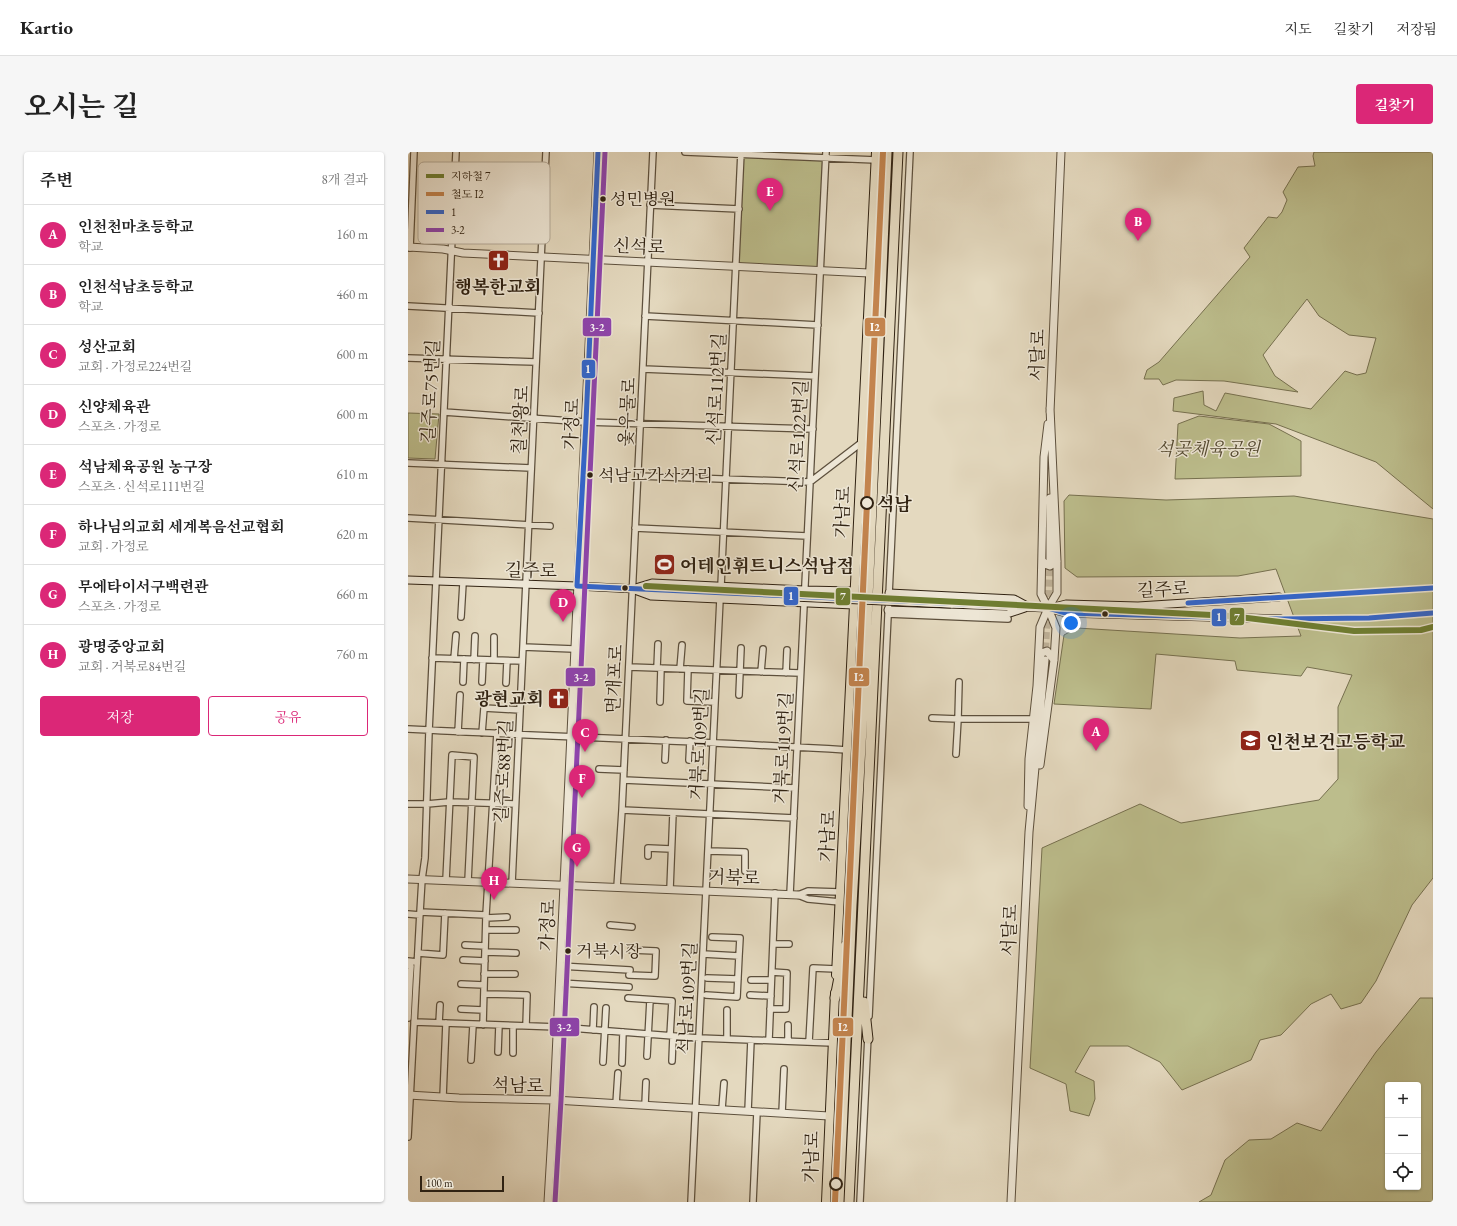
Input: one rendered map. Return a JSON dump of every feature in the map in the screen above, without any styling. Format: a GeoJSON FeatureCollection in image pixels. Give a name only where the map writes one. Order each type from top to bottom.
{"type":"FeatureCollection","features":[{"type":"Feature","properties":{"kind":"highway"},"geometry":{"type":"LineString","coordinates":[[839,1202],[852,905],[865,685],[887,152]]}},
{"type":"Feature","properties":{"kind":"highway"},"geometry":{"type":"LineString","coordinates":[[849,1202],[898,152]]}},
{"type":"Feature","properties":{"kind":"highway"},"geometry":{"type":"LineString","coordinates":[[835,998],[852,905]]}},
{"type":"Feature","properties":{"kind":"highway"},"geometry":{"type":"LineString","coordinates":[[861,968],[868,1039]]}},
{"type":"Feature","properties":{"kind":"main road","name":"가남로"},"geometry":{"type":"LineString","coordinates":[[826,1202],[832,1043],[876,156]]}},
{"type":"Feature","properties":{"kind":"street","name":"길주로75번길"},"geometry":{"type":"LineString","coordinates":[[456,152],[456,162]]}},
{"type":"Feature","properties":{"kind":"street","name":"칠천왕로"},"geometry":{"type":"LineString","coordinates":[[546,152],[546,162]]}},
{"type":"Feature","properties":{"kind":"street","name":"가정로"},"geometry":{"type":"LineString","coordinates":[[548,1202],[558,1027],[570,736],[598,152]]}},
{"type":"Feature","properties":{"kind":"street","name":"옻우물로"},"geometry":{"type":"LineString","coordinates":[[632,589],[653,152]]}},
{"type":"Feature","properties":{"kind":"street"},"geometry":{"type":"LineString","coordinates":[[685,152],[876,156]]}},
{"type":"Feature","properties":{"kind":"street"},"geometry":{"type":"LineString","coordinates":[[860,1202],[910,152]]}},
{"type":"Feature","properties":{"kind":"street","name":"서달로"},"geometry":{"type":"LineString","coordinates":[[1012,1202],[1029,832],[1042,659],[1040,627],[1048,608],[1057,593],[1054,561],[1050,408],[1061,152]]}},
{"type":"Feature","properties":{"kind":"street"},"geometry":{"type":"LineString","coordinates":[[409,247],[412,153]]}},
{"type":"Feature","properties":{"kind":"street","name":"신석로112번길"},"geometry":{"type":"LineString","coordinates":[[721,586],[741,153]]}},
{"type":"Feature","properties":{"kind":"street","name":"신석로122번길"},"geometry":{"type":"LineString","coordinates":[[804,603],[826,155]]}},
{"type":"Feature","properties":{"kind":"street"},"geometry":{"type":"LineString","coordinates":[[650,205],[739,209]]}},
{"type":"Feature","properties":{"kind":"street","name":"길주로75번길"},"geometry":{"type":"LineString","coordinates":[[408,1137],[409,1095],[422,879],[425,858],[432,658],[451,244]]}},
{"type":"Feature","properties":{"kind":"street","name":"칠천왕로"},"geometry":{"type":"LineString","coordinates":[[526,585],[542,244]]}},
{"type":"Feature","properties":{"kind":"street","name":"신석로"},"geometry":{"type":"LineString","coordinates":[[409,247],[451,250],[463,253],[869,273]]}},
{"type":"Feature","properties":{"kind":"street"},"geometry":{"type":"LineString","coordinates":[[408,306],[539,313]]}},
{"type":"Feature","properties":{"kind":"street"},"geometry":{"type":"LineString","coordinates":[[645,316],[818,325]]}},
{"type":"Feature","properties":{"kind":"street"},"geometry":{"type":"LineString","coordinates":[[408,358],[536,362]]}},
{"type":"Feature","properties":{"kind":"street"},"geometry":{"type":"LineString","coordinates":[[643,369],[815,376]]}},
{"type":"Feature","properties":{"kind":"street"},"geometry":{"type":"LineString","coordinates":[[1029,832],[1035,800],[1054,660],[1056,628],[1042,594],[1044,457],[1050,408]]}},
{"type":"Feature","properties":{"kind":"street"},"geometry":{"type":"LineString","coordinates":[[444,412],[586,422],[812,429]]}},
{"type":"Feature","properties":{"kind":"street"},"geometry":{"type":"LineString","coordinates":[[638,476],[810,482],[861,443]]}},
{"type":"Feature","properties":{"kind":"street"},"geometry":{"type":"LineString","coordinates":[[408,463],[531,468]]}},
{"type":"Feature","properties":{"kind":"street"},"geometry":{"type":"LineString","coordinates":[[408,518],[550,526]]}},
{"type":"Feature","properties":{"kind":"street"},"geometry":{"type":"LineString","coordinates":[[635,528],[807,536]]}},
{"type":"Feature","properties":{"kind":"street"},"geometry":{"type":"LineString","coordinates":[[1042,560],[1045,564],[1050,566],[1054,561]]}},
{"type":"Feature","properties":{"kind":"street","name":"길주로"},"geometry":{"type":"LineString","coordinates":[[408,580],[577,586],[1029,607],[1048,608],[1066,613],[1281,619]]}},
{"type":"Feature","properties":{"kind":"street"},"geometry":{"type":"LineString","coordinates":[[462,617],[463,582]]}},
{"type":"Feature","properties":{"kind":"street"},"geometry":{"type":"LineString","coordinates":[[632,589],[652,583],[854,591]]}},
{"type":"Feature","properties":{"kind":"street","name":"길주로88번길"},"geometry":{"type":"LineString","coordinates":[[512,883],[526,585]]}},
{"type":"Feature","properties":{"kind":"street"},"geometry":{"type":"LineString","coordinates":[[632,589],[651,596],[854,605]]}},
{"type":"Feature","properties":{"kind":"street","name":"면개포로"},"geometry":{"type":"LineString","coordinates":[[618,887],[632,589]]}},
{"type":"Feature","properties":{"kind":"street","name":"길주로"},"geometry":{"type":"LineString","coordinates":[[889,593],[1014,599],[1029,607]]}},
{"type":"Feature","properties":{"kind":"street","name":"길주로"},"geometry":{"type":"LineString","coordinates":[[1048,608],[1066,604],[1138,606],[1279,598]]}},
{"type":"Feature","properties":{"kind":"street","name":"거북로109번길"},"geometry":{"type":"LineString","coordinates":[[706,890],[720,599]]}},
{"type":"Feature","properties":{"kind":"street","name":"거북로119번길"},"geometry":{"type":"LineString","coordinates":[[794,894],[795,788],[804,603]]}},
{"type":"Feature","properties":{"kind":"street","name":"길주로"},"geometry":{"type":"LineString","coordinates":[[888,612],[1007,614],[1029,607]]}},
{"type":"Feature","properties":{"kind":"street"},"geometry":{"type":"LineString","coordinates":[[888,612],[1008,619]]}},
{"type":"Feature","properties":{"kind":"street"},"geometry":{"type":"LineString","coordinates":[[454,659],[456,635]]}},
{"type":"Feature","properties":{"kind":"street"},"geometry":{"type":"LineString","coordinates":[[474,660],[475,636]]}},
{"type":"Feature","properties":{"kind":"street"},"geometry":{"type":"LineString","coordinates":[[494,637],[494,660]]}},
{"type":"Feature","properties":{"kind":"street"},"geometry":{"type":"LineString","coordinates":[[658,644],[660,702]]}},
{"type":"Feature","properties":{"kind":"street"},"geometry":{"type":"LineString","coordinates":[[680,668],[682,645]]}},
{"type":"Feature","properties":{"kind":"street"},"geometry":{"type":"LineString","coordinates":[[523,647],[574,649]]}},
{"type":"Feature","properties":{"kind":"street"},"geometry":{"type":"LineString","coordinates":[[739,695],[741,648]]}},
{"type":"Feature","properties":{"kind":"street"},"geometry":{"type":"LineString","coordinates":[[762,672],[763,649]]}},
{"type":"Feature","properties":{"kind":"street"},"geometry":{"type":"LineString","coordinates":[[786,673],[787,650]]}},
{"type":"Feature","properties":{"kind":"street"},"geometry":{"type":"LineString","coordinates":[[1029,832],[1028,775],[1042,652],[1047,651],[1054,660]]}},
{"type":"Feature","properties":{"kind":"street"},"geometry":{"type":"LineString","coordinates":[[432,658],[522,662]]}},
{"type":"Feature","properties":{"kind":"street"},"geometry":{"type":"LineString","coordinates":[[463,682],[464,659]]}},
{"type":"Feature","properties":{"kind":"street"},"geometry":{"type":"LineString","coordinates":[[482,682],[483,660]]}},
{"type":"Feature","properties":{"kind":"street"},"geometry":{"type":"LineString","coordinates":[[506,683],[507,661]]}},
{"type":"Feature","properties":{"kind":"street"},"geometry":{"type":"LineString","coordinates":[[629,667],[800,673]]}},
{"type":"Feature","properties":{"kind":"street"},"geometry":{"type":"LineString","coordinates":[[688,669],[687,701],[715,702]]}},
{"type":"Feature","properties":{"kind":"street"},"geometry":{"type":"LineString","coordinates":[[956,754],[959,682]]}},
{"type":"Feature","properties":{"kind":"street"},"geometry":{"type":"LineString","coordinates":[[458,732],[460,695]]}},
{"type":"Feature","properties":{"kind":"street"},"geometry":{"type":"LineString","coordinates":[[482,734],[484,708],[520,710]]}},
{"type":"Feature","properties":{"kind":"street"},"geometry":{"type":"LineString","coordinates":[[932,718],[1034,719]]}},
{"type":"Feature","properties":{"kind":"street"},"geometry":{"type":"LineString","coordinates":[[408,729],[482,734],[497,733],[713,742],[847,750]]}},
{"type":"Feature","properties":{"kind":"street"},"geometry":{"type":"LineString","coordinates":[[483,1025],[486,917],[497,733]]}},
{"type":"Feature","properties":{"kind":"street"},"geometry":{"type":"LineString","coordinates":[[665,760],[666,740]]}},
{"type":"Feature","properties":{"kind":"street"},"geometry":{"type":"LineString","coordinates":[[689,760],[690,741]]}},
{"type":"Feature","properties":{"kind":"street"},"geometry":{"type":"LineString","coordinates":[[446,880],[452,755],[474,756],[468,881]]}},
{"type":"Feature","properties":{"kind":"street"},"geometry":{"type":"LineString","coordinates":[[599,769],[624,770]]}},
{"type":"Feature","properties":{"kind":"street"},"geometry":{"type":"LineString","coordinates":[[624,780],[795,788]]}},
{"type":"Feature","properties":{"kind":"street"},"geometry":{"type":"LineString","coordinates":[[408,804],[449,802],[515,804]]}},
{"type":"Feature","properties":{"kind":"street"},"geometry":{"type":"LineString","coordinates":[[622,810],[794,818]]}},
{"type":"Feature","properties":{"kind":"street"},"geometry":{"type":"LineString","coordinates":[[670,889],[673,813]]}},
{"type":"Feature","properties":{"kind":"street"},"geometry":{"type":"LineString","coordinates":[[648,856],[648,848],[671,849]]}},
{"type":"Feature","properties":{"kind":"street","name":"거북로"},"geometry":{"type":"LineString","coordinates":[[708,851],[745,852],[745,871]]}},
{"type":"Feature","properties":{"kind":"street","name":"거북로"},"geometry":{"type":"LineString","coordinates":[[408,879],[794,894]]}},
{"type":"Feature","properties":{"kind":"street","name":"석남로109번길"},"geometry":{"type":"LineString","coordinates":[[691,1202],[706,890]]}},
{"type":"Feature","properties":{"kind":"street"},"geometry":{"type":"LineString","coordinates":[[794,894],[808,891],[840,892]]}},
{"type":"Feature","properties":{"kind":"street"},"geometry":{"type":"LineString","coordinates":[[769,1040],[775,893]]}},
{"type":"Feature","properties":{"kind":"street"},"geometry":{"type":"LineString","coordinates":[[794,894],[808,899],[840,902]]}},
{"type":"Feature","properties":{"kind":"street"},"geometry":{"type":"LineString","coordinates":[[418,954],[443,955],[445,913]]}},
{"type":"Feature","properties":{"kind":"street"},"geometry":{"type":"LineString","coordinates":[[408,914],[445,913],[486,917],[507,917]]}},
{"type":"Feature","properties":{"kind":"street"},"geometry":{"type":"LineString","coordinates":[[610,925],[632,927]]}},
{"type":"Feature","properties":{"kind":"street"},"geometry":{"type":"LineString","coordinates":[[486,930],[516,930]]}},
{"type":"Feature","properties":{"kind":"street"},"geometry":{"type":"LineString","coordinates":[[706,995],[737,997],[740,938],[712,937]]}},
{"type":"Feature","properties":{"kind":"street"},"geometry":{"type":"LineString","coordinates":[[773,944],[789,944]]}},
{"type":"Feature","properties":{"kind":"street"},"geometry":{"type":"LineString","coordinates":[[465,945],[485,946]]}},
{"type":"Feature","properties":{"kind":"street"},"geometry":{"type":"LineString","coordinates":[[560,966],[630,972],[655,976],[656,951],[631,950]]}},
{"type":"Feature","properties":{"kind":"street"},"geometry":{"type":"LineString","coordinates":[[485,952],[516,953]]}},
{"type":"Feature","properties":{"kind":"street"},"geometry":{"type":"LineString","coordinates":[[703,954],[739,956]]}},
{"type":"Feature","properties":{"kind":"street"},"geometry":{"type":"LineString","coordinates":[[463,960],[485,961]]}},
{"type":"Feature","properties":{"kind":"street"},"geometry":{"type":"LineString","coordinates":[[408,961],[417,962]]}},
{"type":"Feature","properties":{"kind":"street"},"geometry":{"type":"LineString","coordinates":[[408,965],[411,966],[409,979],[408,1018]]}},
{"type":"Feature","properties":{"kind":"street"},"geometry":{"type":"LineString","coordinates":[[809,1042],[813,968],[836,969]]}},
{"type":"Feature","properties":{"kind":"street"},"geometry":{"type":"LineString","coordinates":[[770,1009],[786,1009],[787,973],[772,972]]}},
{"type":"Feature","properties":{"kind":"street"},"geometry":{"type":"LineString","coordinates":[[484,974],[515,974]]}},
{"type":"Feature","properties":{"kind":"street"},"geometry":{"type":"LineString","coordinates":[[707,978],[738,979]]}},
{"type":"Feature","properties":{"kind":"street"},"geometry":{"type":"LineString","coordinates":[[751,980],[771,980]]}},
{"type":"Feature","properties":{"kind":"street"},"geometry":{"type":"LineString","coordinates":[[560,983],[629,986]]}},
{"type":"Feature","properties":{"kind":"street"},"geometry":{"type":"LineString","coordinates":[[461,984],[484,985]]}},
{"type":"Feature","properties":{"kind":"street"},"geometry":{"type":"LineString","coordinates":[[484,994],[527,995],[526,1026]]}},
{"type":"Feature","properties":{"kind":"street"},"geometry":{"type":"LineString","coordinates":[[750,995],[771,996]]}},
{"type":"Feature","properties":{"kind":"street"},"geometry":{"type":"LineString","coordinates":[[628,998],[672,1001],[672,1061]]}},
{"type":"Feature","properties":{"kind":"street"},"geometry":{"type":"LineString","coordinates":[[408,999],[415,999]]}},
{"type":"Feature","properties":{"kind":"street"},"geometry":{"type":"LineString","coordinates":[[647,1056],[650,1000]]}},
{"type":"Feature","properties":{"kind":"street"},"geometry":{"type":"LineString","coordinates":[[439,1023],[440,1005]]}},
{"type":"Feature","properties":{"kind":"street"},"geometry":{"type":"LineString","coordinates":[[593,1030],[594,1007]]}},
{"type":"Feature","properties":{"kind":"street"},"geometry":{"type":"LineString","coordinates":[[603,1062],[606,1008]]}},
{"type":"Feature","properties":{"kind":"street"},"geometry":{"type":"LineString","coordinates":[[460,1009],[483,1010]]}},
{"type":"Feature","properties":{"kind":"street"},"geometry":{"type":"LineString","coordinates":[[727,1010],[727,1039]]}},
{"type":"Feature","properties":{"kind":"street"},"geometry":{"type":"LineString","coordinates":[[414,1022],[558,1027],[699,1038],[832,1043]]}},
{"type":"Feature","properties":{"kind":"street"},"geometry":{"type":"LineString","coordinates":[[443,1097],[446,1024]]}},
{"type":"Feature","properties":{"kind":"street"},"geometry":{"type":"LineString","coordinates":[[471,1060],[473,1025]]}},
{"type":"Feature","properties":{"kind":"street"},"geometry":{"type":"LineString","coordinates":[[498,1052],[499,1025]]}},
{"type":"Feature","properties":{"kind":"street"},"geometry":{"type":"LineString","coordinates":[[788,1025],[788,1041]]}},
{"type":"Feature","properties":{"kind":"street"},"geometry":{"type":"LineString","coordinates":[[512,1053],[513,1026]]}},
{"type":"Feature","properties":{"kind":"street"},"geometry":{"type":"LineString","coordinates":[[622,1062],[623,1032]]}},
{"type":"Feature","properties":{"kind":"street"},"geometry":{"type":"LineString","coordinates":[[748,1111],[751,1040]]}},
{"type":"Feature","properties":{"kind":"street"},"geometry":{"type":"LineString","coordinates":[[782,1113],[784,1069]]}},
{"type":"Feature","properties":{"kind":"street"},"geometry":{"type":"LineString","coordinates":[[616,1104],[618,1073]]}},
{"type":"Feature","properties":{"kind":"street"},"geometry":{"type":"LineString","coordinates":[[645,1105],[646,1082]]}},
{"type":"Feature","properties":{"kind":"street"},"geometry":{"type":"LineString","coordinates":[[722,1110],[724,1083]]}},
{"type":"Feature","properties":{"kind":"street","name":"석남로"},"geometry":{"type":"LineString","coordinates":[[409,1095],[554,1100],[829,1116]]}},
{"type":"Feature","properties":{"kind":"street"},"geometry":{"type":"LineString","coordinates":[[753,1202],[757,1112]]}},
{"type":"Feature","properties":{"kind":"green space"},"geometry":{"type":"Polygon","coordinates":[[[1314,152],[1433,152],[1433,509],[1376,462],[1276,424],[1173,411],[1174,398],[1203,391],[1204,405],[1216,411],[1225,393],[1311,409],[1345,371],[1357,375],[1366,373],[1376,338],[1349,335],[1319,316],[1307,299],[1263,355],[1275,376],[1298,392],[1224,381],[1176,380],[1163,385],[1159,379],[1144,379],[1147,370],[1159,362],[1250,257],[1244,248],[1268,217],[1277,218],[1282,212],[1287,200],[1283,192],[1298,167],[1315,166],[1313,156],[1314,152]]]}},
{"type":"Feature","properties":{"kind":"green space"},"geometry":{"type":"Polygon","coordinates":[[[741,155],[826,158],[821,270],[736,266],[741,155]]]}},
{"type":"Feature","properties":{"kind":"green space"},"geometry":{"type":"Polygon","coordinates":[[[408,413],[439,414],[435,459],[408,458],[408,413]]]}},
{"type":"Feature","properties":{"kind":"green space","name":"석곶체육공원"},"geometry":{"type":"Polygon","coordinates":[[[1199,416],[1269,424],[1301,441],[1301,476],[1175,479],[1178,424],[1199,416]]]}},
{"type":"Feature","properties":{"kind":"green space"},"geometry":{"type":"Polygon","coordinates":[[[1069,495],[1166,500],[1294,496],[1433,519],[1433,878],[1412,905],[1376,981],[1361,1003],[1341,1009],[1331,994],[1311,1004],[1281,1035],[1260,1040],[1251,1060],[1182,1090],[1160,1062],[1128,1046],[1090,1046],[1075,1072],[1094,1081],[1095,1099],[1089,1116],[1070,1111],[1066,1084],[1030,1068],[1042,848],[1140,804],[1181,823],[1319,800],[1338,779],[1338,707],[1352,675],[1307,667],[1301,676],[1237,670],[1235,661],[1156,654],[1151,709],[1054,704],[1064,635],[1077,628],[1240,638],[1301,636],[1276,569],[1238,576],[1077,577],[1065,568],[1064,501],[1069,495]]]}},
{"type":"Feature","properties":{"kind":"green space"},"geometry":{"type":"Polygon","coordinates":[[[1420,998],[1433,998],[1433,1202],[1199,1202],[1211,1195],[1225,1160],[1249,1140],[1271,1139],[1297,1123],[1321,1131],[1376,1052],[1420,998]]]}},
{"type":"Feature","properties":{"kind":"tunnel"},"geometry":{"type":"LineString","coordinates":[[1045,660],[1050,560]]}},
{"type":"Feature","properties":{"kind":"tunnel"},"geometry":{"type":"LineString","coordinates":[[1279,597],[1433,588]]}},
{"type":"Feature","properties":{"kind":"tunnel"},"geometry":{"type":"LineString","coordinates":[[1281,619],[1369,618],[1433,613]]}},
{"type":"Feature","properties":{"kind":"metro line","name":"7"},"geometry":{"type":"LineString","coordinates":[[646,586],[1231,616],[1354,631],[1421,630],[1433,627]]}},
{"type":"Feature","properties":{"kind":"rail line","name":"I2"},"geometry":{"type":"LineString","coordinates":[[835,1202],[883,152]]}},
{"type":"Feature","properties":{"kind":"transit line","name":"1"},"geometry":{"type":"LineString","coordinates":[[577,586],[598,152]]}},
{"type":"Feature","properties":{"kind":"transit line","name":"3-2"},"geometry":{"type":"LineString","coordinates":[[555,1202],[605,152]]}},
{"type":"Feature","properties":{"kind":"transit line","name":"1"},"geometry":{"type":"LineString","coordinates":[[577,586],[1048,608],[1066,613],[1281,619],[1369,618],[1433,613]]}},
{"type":"Feature","properties":{"kind":"transit line","name":"1"},"geometry":{"type":"LineString","coordinates":[[1188,603],[1433,588]]}},
{"type":"Feature","properties":{"kind":"place","name":"성민병원"},"geometry":{"type":"Point","coordinates":[603,199]}},
{"type":"Feature","properties":{"kind":"place","name":"석남체육공원 농구장"},"geometry":{"type":"Point","coordinates":[770,211]}},
{"type":"Feature","properties":{"kind":"place","name":"인천석남초등학교"},"geometry":{"type":"Point","coordinates":[1138,241]}},
{"type":"Feature","properties":{"kind":"place","name":"행복한교회"},"geometry":{"type":"Point","coordinates":[498,261]}},
{"type":"Feature","properties":{"kind":"place","name":"석남고가사거리"},"geometry":{"type":"Point","coordinates":[590,475]}},
{"type":"Feature","properties":{"kind":"place","name":"석남"},"geometry":{"type":"Point","coordinates":[867,503]}},
{"type":"Feature","properties":{"kind":"place","name":"어테인휘트니스석남점"},"geometry":{"type":"Point","coordinates":[664,565]}},
{"type":"Feature","properties":{"kind":"place","name":"신양체육관"},"geometry":{"type":"Point","coordinates":[563,622]}},
{"type":"Feature","properties":{"kind":"place","name":"광현교회"},"geometry":{"type":"Point","coordinates":[559,698]}},
{"type":"Feature","properties":{"kind":"place","name":"인천보건고등학교"},"geometry":{"type":"Point","coordinates":[1250,741]}},
{"type":"Feature","properties":{"kind":"place","name":"인천천마초등학교"},"geometry":{"type":"Point","coordinates":[1096,751]}},
{"type":"Feature","properties":{"kind":"place","name":"성산교회"},"geometry":{"type":"Point","coordinates":[585,752]}},
{"type":"Feature","properties":{"kind":"place","name":"하나님의교회 세계복음선교협회"},"geometry":{"type":"Point","coordinates":[582,798]}},
{"type":"Feature","properties":{"kind":"place","name":"무에타이서구백련관"},"geometry":{"type":"Point","coordinates":[577,867]}},
{"type":"Feature","properties":{"kind":"place","name":"광명중앙교회"},"geometry":{"type":"Point","coordinates":[494,900]}},
{"type":"Feature","properties":{"kind":"place","name":"거북시장"},"geometry":{"type":"Point","coordinates":[568,951]}}]}
